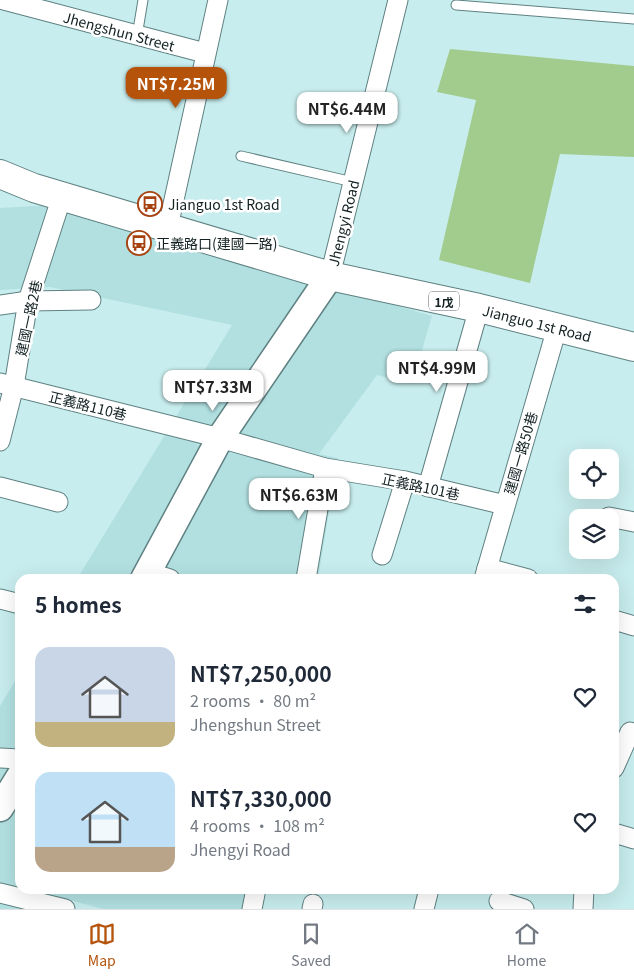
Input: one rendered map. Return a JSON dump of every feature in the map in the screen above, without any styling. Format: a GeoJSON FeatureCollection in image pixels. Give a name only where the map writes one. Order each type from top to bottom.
{"type":"FeatureCollection","features":[{"type":"Feature","properties":{"kind":"main road","name":"1戊"},"geometry":{"type":"LineString","coordinates":[[0,174],[34,188]]}},
{"type":"Feature","properties":{"kind":"main road","name":"Jianguo 1st Road"},"geometry":{"type":"LineString","coordinates":[[34,188],[330,276],[478,308],[557,328],[629,341]]}},
{"type":"Feature","properties":{"kind":"street","name":"Jhengshun Street"},"geometry":{"type":"LineString","coordinates":[[4,0],[45,5],[137,36],[205,53]]}},
{"type":"Feature","properties":{"kind":"street"},"geometry":{"type":"LineString","coordinates":[[168,227],[218,0]]}},
{"type":"Feature","properties":{"kind":"street","name":"Jhengyi Road"},"geometry":{"type":"LineString","coordinates":[[155,574],[220,438],[330,276],[398,0]]}},
{"type":"Feature","properties":{"kind":"street"},"geometry":{"type":"LineString","coordinates":[[0,190],[34,188]]}},
{"type":"Feature","properties":{"kind":"street","name":"建國一路2巷"},"geometry":{"type":"LineString","coordinates":[[0,441],[7,384],[28,301],[62,196]]}},
{"type":"Feature","properties":{"kind":"street"},"geometry":{"type":"LineString","coordinates":[[0,305],[28,301],[91,300]]}},
{"type":"Feature","properties":{"kind":"street"},"geometry":{"type":"LineString","coordinates":[[428,487],[478,308]]}},
{"type":"Feature","properties":{"kind":"street","name":"建國一路50巷"},"geometry":{"type":"LineString","coordinates":[[485,574],[557,328]]}},
{"type":"Feature","properties":{"kind":"street","name":"正義路110巷"},"geometry":{"type":"LineString","coordinates":[[7,384],[220,438]]}},
{"type":"Feature","properties":{"kind":"street","name":"正義路101巷"},"geometry":{"type":"LineString","coordinates":[[220,438],[325,468],[405,481],[506,505]]}},
{"type":"Feature","properties":{"kind":"street"},"geometry":{"type":"LineString","coordinates":[[307,574],[325,468]]}},
{"type":"Feature","properties":{"kind":"street"},"geometry":{"type":"LineString","coordinates":[[382,556],[405,481]]}},
{"type":"Feature","properties":{"kind":"street"},"geometry":{"type":"LineString","coordinates":[[0,487],[58,502]]}},
{"type":"Feature","properties":{"kind":"street"},"geometry":{"type":"LineString","coordinates":[[619,519],[634,522]]}},
{"type":"Feature","properties":{"kind":"street"},"geometry":{"type":"LineString","coordinates":[[0,599],[15,603]]}},
{"type":"Feature","properties":{"kind":"street"},"geometry":{"type":"LineString","coordinates":[[619,622],[634,626]]}},
{"type":"Feature","properties":{"kind":"street"},"geometry":{"type":"LineString","coordinates":[[619,753],[626,731]]}},
{"type":"Feature","properties":{"kind":"street"},"geometry":{"type":"LineString","coordinates":[[0,758],[15,759]]}},
{"type":"Feature","properties":{"kind":"street"},"geometry":{"type":"LineString","coordinates":[[0,808],[15,784]]}},
{"type":"Feature","properties":{"kind":"street"},"geometry":{"type":"LineString","coordinates":[[619,834],[634,839]]}},
{"type":"Feature","properties":{"kind":"street"},"geometry":{"type":"LineString","coordinates":[[0,893],[65,909]]}},
{"type":"Feature","properties":{"kind":"street"},"geometry":{"type":"LineString","coordinates":[[252,909],[255,894]]}},
{"type":"Feature","properties":{"kind":"street"},"geometry":{"type":"LineString","coordinates":[[424,909],[428,894]]}},
{"type":"Feature","properties":{"kind":"street"},"geometry":{"type":"LineString","coordinates":[[583,909],[584,894]]}},
{"type":"Feature","properties":{"kind":"street"},"geometry":{"type":"LineString","coordinates":[[499,901],[524,909]]}},
{"type":"Feature","properties":{"kind":"lane"},"geometry":{"type":"LineString","coordinates":[[137,36],[143,0]]}},
{"type":"Feature","properties":{"kind":"lane"},"geometry":{"type":"LineString","coordinates":[[527,11],[529,0]]}},
{"type":"Feature","properties":{"kind":"lane"},"geometry":{"type":"LineString","coordinates":[[456,5],[634,19]]}},
{"type":"Feature","properties":{"kind":"lane"},"geometry":{"type":"LineString","coordinates":[[241,156],[353,182]]}},
{"type":"Feature","properties":{"kind":"shaded area"},"geometry":{"type":"Polygon","coordinates":[[[51,205],[432,316],[412,384],[377,375],[319,454],[338,458],[319,574],[80,574],[232,325],[50,287],[0,290],[0,208],[51,205]]]}},
{"type":"Feature","properties":{"kind":"shaded area"},"geometry":{"type":"Polygon","coordinates":[[[15,681],[15,894],[47,894],[44,909],[0,909],[0,706],[15,681]]]}},
{"type":"Feature","properties":{"kind":"shaded area"},"geometry":{"type":"Polygon","coordinates":[[[47,894],[245,894],[242,909],[103,909],[47,894]]]}},
{"type":"Feature","properties":{"kind":"green space"},"geometry":{"type":"Polygon","coordinates":[[[450,49],[634,66],[634,157],[560,154],[530,283],[439,260],[476,100],[437,92],[450,49]]]}},
{"type":"Feature","properties":{"kind":"place","name":"Jianguo 1st Road"},"geometry":{"type":"Point","coordinates":[150,204]}},
{"type":"Feature","properties":{"kind":"place","name":"正義路口(建國一路)"},"geometry":{"type":"Point","coordinates":[139,243]}}]}
